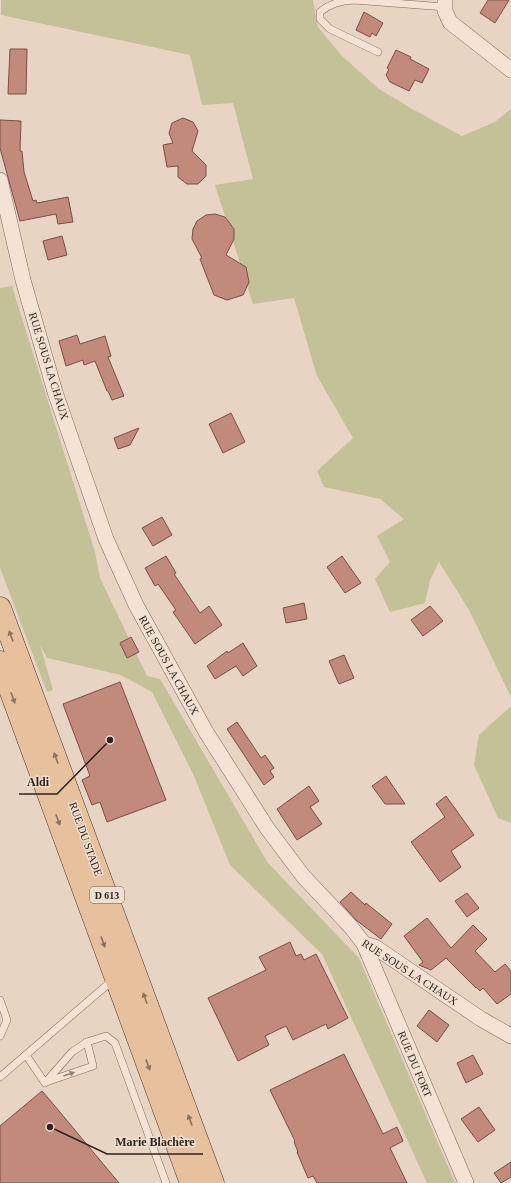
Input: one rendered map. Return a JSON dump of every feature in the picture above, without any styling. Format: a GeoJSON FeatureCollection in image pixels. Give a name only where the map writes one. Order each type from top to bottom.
{"type":"FeatureCollection","features":[{"type":"Feature","properties":{"kind":"main road","name":"RUE DU STADE"},"geometry":{"type":"LineString","coordinates":[[0,608],[213,1183]]}},
{"type":"Feature","properties":{"kind":"main road","name":"RUE DU STADE"},"geometry":{"type":"LineString","coordinates":[[0,662],[191,1183]]}},
{"type":"Feature","properties":{"kind":"street"},"geometry":{"type":"LineString","coordinates":[[445,3],[445,11],[450,22],[511,70]]}},
{"type":"Feature","properties":{"kind":"street","name":"RUE SOUS LA CHAUX"},"geometry":{"type":"LineString","coordinates":[[0,180],[23,280],[55,392],[106,539],[136,604],[206,732],[267,828],[302,876],[351,927],[364,944],[375,947],[481,1019],[511,1036]]}},
{"type":"Feature","properties":{"kind":"street","name":"RUE DU FORT"},"geometry":{"type":"LineString","coordinates":[[364,944],[466,1183]]}},
{"type":"Feature","properties":{"kind":"lane"},"geometry":{"type":"LineString","coordinates":[[378,52],[330,29],[320,19],[320,12],[327,6],[340,1],[354,0],[445,3]]}},
{"type":"Feature","properties":{"kind":"lane"},"geometry":{"type":"LineString","coordinates":[[0,1077],[116,978]]}},
{"type":"Feature","properties":{"kind":"lane"},"geometry":{"type":"LineString","coordinates":[[0,1000],[7,1020],[0,1036]]}},
{"type":"Feature","properties":{"kind":"lane"},"geometry":{"type":"LineString","coordinates":[[45,1083],[72,1052],[87,1042],[106,1036],[115,1043],[166,1183]]}},
{"type":"Feature","properties":{"kind":"lane"},"geometry":{"type":"LineString","coordinates":[[45,1083],[93,1066],[87,1042]]}},
{"type":"Feature","properties":{"kind":"lane"},"geometry":{"type":"LineString","coordinates":[[26,1055],[45,1083]]}},
{"type":"Feature","properties":{"kind":"shaded area"},"geometry":{"type":"Polygon","coordinates":[[[1,0],[313,0],[318,27],[341,55],[379,89],[412,109],[462,136],[495,122],[511,109],[511,697],[469,610],[439,562],[430,580],[425,603],[390,612],[375,579],[390,562],[377,536],[404,519],[380,499],[324,487],[317,471],[353,438],[317,376],[294,298],[253,304],[215,185],[253,179],[233,103],[202,105],[190,55],[1,15],[1,0]]]}},
{"type":"Feature","properties":{"kind":"shaded area"},"geometry":{"type":"Polygon","coordinates":[[[12,286],[95,552],[100,578],[147,676],[160,679],[268,863],[359,958],[455,1183],[427,1183],[322,954],[230,865],[194,776],[152,692],[121,675],[47,658],[40,645],[53,690],[47,692],[0,568],[0,288],[12,286]]]}},
{"type":"Feature","properties":{"kind":"shaded area"},"geometry":{"type":"Polygon","coordinates":[[[511,706],[511,823],[498,818],[474,765],[479,735],[511,706]]]}},
{"type":"Feature","properties":{"kind":"building"},"geometry":{"type":"Polygon","coordinates":[[[488,0],[509,0],[495,23],[480,13],[488,0]]]}},
{"type":"Feature","properties":{"kind":"building"},"geometry":{"type":"Polygon","coordinates":[[[364,12],[383,23],[376,36],[372,33],[370,37],[356,30],[364,12]]]}},
{"type":"Feature","properties":{"kind":"building"},"geometry":{"type":"Polygon","coordinates":[[[10,49],[27,49],[26,94],[8,94],[10,49]]]}},
{"type":"Feature","properties":{"kind":"building"},"geometry":{"type":"Polygon","coordinates":[[[396,50],[411,57],[410,59],[429,69],[422,83],[415,80],[409,91],[390,82],[386,75],[389,69],[387,68],[396,50]]]}},
{"type":"Feature","properties":{"kind":"building"},"geometry":{"type":"Polygon","coordinates":[[[183,118],[193,122],[198,131],[192,151],[206,165],[206,176],[198,184],[187,184],[178,177],[178,166],[167,167],[163,145],[173,143],[169,133],[172,123],[183,118]]]}},
{"type":"Feature","properties":{"kind":"building"},"geometry":{"type":"Polygon","coordinates":[[[0,120],[21,121],[20,151],[22,151],[24,172],[33,201],[36,200],[37,203],[68,197],[73,222],[58,224],[56,214],[20,221],[0,148],[0,120]]]}},
{"type":"Feature","properties":{"kind":"building"},"geometry":{"type":"Polygon","coordinates":[[[215,214],[225,217],[234,229],[234,239],[226,255],[246,267],[249,282],[243,295],[227,300],[214,295],[200,259],[202,258],[192,239],[193,229],[197,221],[206,215],[215,214]]]}},
{"type":"Feature","properties":{"kind":"building"},"geometry":{"type":"Polygon","coordinates":[[[62,236],[67,255],[48,260],[43,241],[62,236]]]}},
{"type":"Feature","properties":{"kind":"building"},"geometry":{"type":"Polygon","coordinates":[[[77,335],[80,344],[105,336],[111,356],[108,357],[124,396],[112,400],[95,361],[84,365],[83,360],[66,366],[59,341],[77,335]]]}},
{"type":"Feature","properties":{"kind":"building"},"geometry":{"type":"Polygon","coordinates":[[[231,413],[245,442],[223,453],[209,424],[231,413]]]}},
{"type":"Feature","properties":{"kind":"building"},"geometry":{"type":"Polygon","coordinates":[[[139,428],[130,445],[118,449],[114,438],[139,428]]]}},
{"type":"Feature","properties":{"kind":"building"},"geometry":{"type":"Polygon","coordinates":[[[162,517],[172,535],[153,546],[142,528],[162,517]]]}},
{"type":"Feature","properties":{"kind":"building"},"geometry":{"type":"Polygon","coordinates":[[[166,556],[176,573],[174,574],[200,613],[209,606],[222,625],[195,644],[173,612],[176,610],[158,584],[155,586],[145,568],[166,556]]]}},
{"type":"Feature","properties":{"kind":"building"},"geometry":{"type":"Polygon","coordinates":[[[342,556],[361,583],[345,593],[327,567],[342,556]]]}},
{"type":"Feature","properties":{"kind":"building"},"geometry":{"type":"Polygon","coordinates":[[[304,603],[307,619],[286,623],[283,608],[304,603]]]}},
{"type":"Feature","properties":{"kind":"building"},"geometry":{"type":"Polygon","coordinates":[[[430,606],[443,621],[423,636],[411,620],[430,606]]]}},
{"type":"Feature","properties":{"kind":"building"},"geometry":{"type":"Polygon","coordinates":[[[131,637],[139,652],[127,658],[120,643],[131,637]]]}},
{"type":"Feature","properties":{"kind":"building"},"geometry":{"type":"Polygon","coordinates":[[[243,643],[257,666],[243,676],[236,666],[215,679],[207,666],[227,651],[228,653],[243,643]]]}},
{"type":"Feature","properties":{"kind":"building"},"geometry":{"type":"Polygon","coordinates":[[[344,655],[354,678],[339,684],[329,661],[344,655]]]}},
{"type":"Feature","properties":{"kind":"building"},"geometry":{"type":"Polygon","coordinates":[[[120,682],[166,800],[107,822],[100,802],[92,805],[82,780],[90,776],[63,704],[120,682]]]}},
{"type":"Feature","properties":{"kind":"building"},"geometry":{"type":"Polygon","coordinates":[[[237,722],[261,758],[265,755],[274,768],[270,771],[274,777],[264,785],[227,729],[237,722]]]}},
{"type":"Feature","properties":{"kind":"building"},"geometry":{"type":"Polygon","coordinates":[[[386,776],[405,804],[385,804],[372,786],[386,776]]]}},
{"type":"Feature","properties":{"kind":"building"},"geometry":{"type":"Polygon","coordinates":[[[309,786],[319,801],[310,807],[322,824],[297,840],[277,809],[309,786]]]}},
{"type":"Feature","properties":{"kind":"building"},"geometry":{"type":"Polygon","coordinates":[[[446,796],[474,835],[451,851],[461,867],[440,882],[411,842],[445,817],[436,804],[446,796]]]}},
{"type":"Feature","properties":{"kind":"building"},"geometry":{"type":"Polygon","coordinates":[[[351,892],[365,905],[366,903],[392,924],[381,939],[356,920],[340,902],[351,892]]]}},
{"type":"Feature","properties":{"kind":"building"},"geometry":{"type":"Polygon","coordinates":[[[467,893],[479,908],[467,917],[455,901],[467,893]]]}},
{"type":"Feature","properties":{"kind":"building"},"geometry":{"type":"Polygon","coordinates":[[[427,918],[451,948],[473,925],[487,939],[475,951],[495,972],[505,964],[511,971],[511,994],[497,1004],[483,988],[480,991],[476,988],[446,958],[431,970],[419,965],[423,962],[404,936],[427,918]]]}},
{"type":"Feature","properties":{"kind":"building"},"geometry":{"type":"Polygon","coordinates":[[[290,942],[296,956],[301,954],[304,960],[316,954],[348,1018],[328,1029],[326,1024],[293,1040],[286,1026],[265,1036],[269,1045],[238,1061],[208,998],[266,970],[259,957],[290,942]]]}},
{"type":"Feature","properties":{"kind":"building"},"geometry":{"type":"Polygon","coordinates":[[[429,1010],[449,1025],[437,1042],[417,1026],[429,1010]]]}},
{"type":"Feature","properties":{"kind":"building"},"geometry":{"type":"Polygon","coordinates":[[[344,1054],[383,1134],[397,1127],[403,1141],[390,1148],[407,1183],[317,1183],[313,1176],[308,1178],[297,1152],[295,1141],[270,1090],[344,1054]]]}},
{"type":"Feature","properties":{"kind":"building"},"geometry":{"type":"Polygon","coordinates":[[[473,1055],[483,1074],[466,1083],[457,1063],[473,1055]]]}},
{"type":"Feature","properties":{"kind":"building"},"geometry":{"type":"Polygon","coordinates":[[[42,1091],[119,1183],[0,1183],[0,1126],[42,1091]]]}},
{"type":"Feature","properties":{"kind":"building"},"geometry":{"type":"Polygon","coordinates":[[[479,1107],[495,1130],[478,1142],[461,1119],[479,1107]]]}},
{"type":"Feature","properties":{"kind":"building"},"geometry":{"type":"Polygon","coordinates":[[[511,1162],[511,1177],[501,1183],[494,1173],[511,1162]]]}},
{"type":"Feature","properties":{"kind":"place","name":"Aldi"},"geometry":{"type":"Point","coordinates":[110,740]}},
{"type":"Feature","properties":{"kind":"place","name":"Marie Blachère"},"geometry":{"type":"Point","coordinates":[50,1127]}}]}
